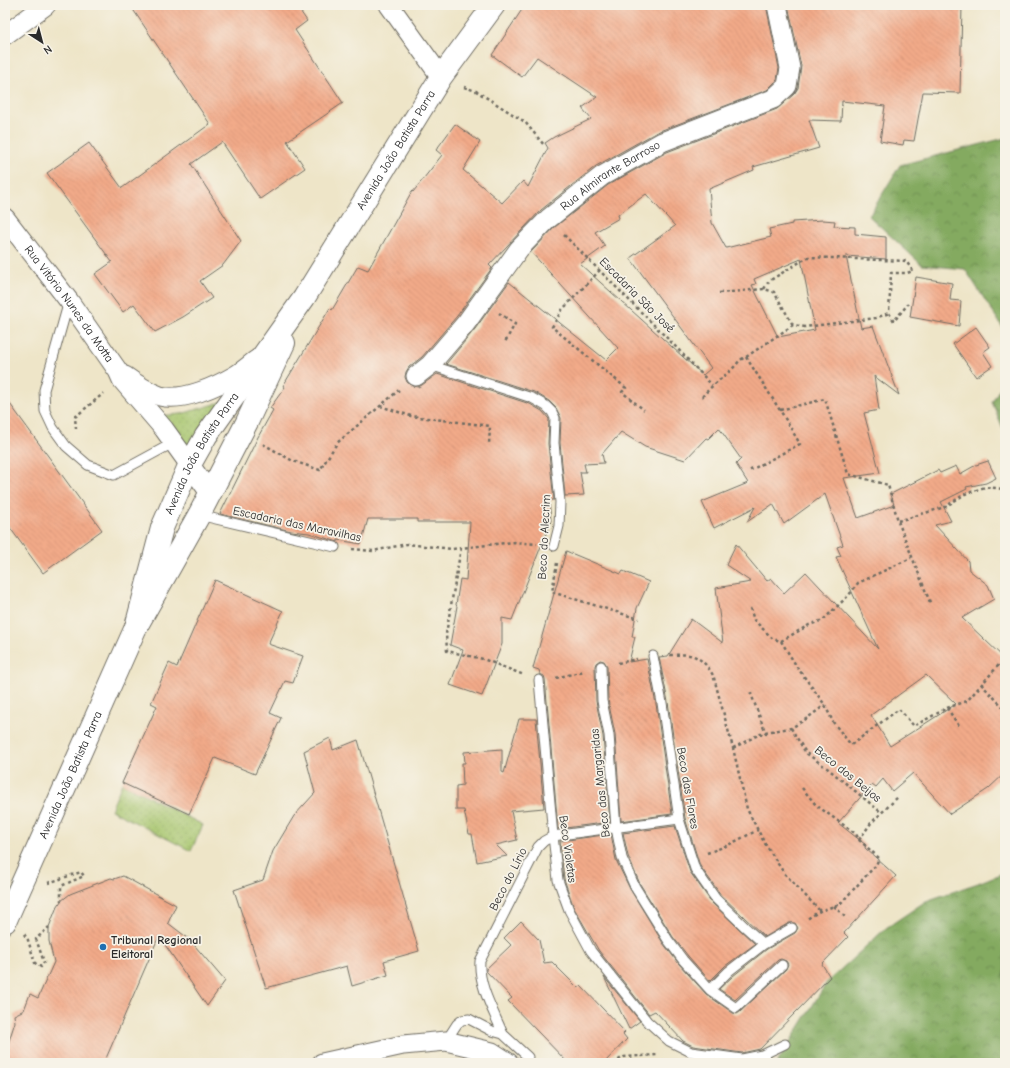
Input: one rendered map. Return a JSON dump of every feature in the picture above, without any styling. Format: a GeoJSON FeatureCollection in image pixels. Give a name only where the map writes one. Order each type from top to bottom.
{"type":"FeatureCollection","features":[{"type":"Feature","properties":{"kind":"main road","name":"Avenida João Batista Parra"},"geometry":{"type":"LineString","coordinates":[[136,627],[162,528],[189,466],[206,436],[304,298],[441,77],[494,5]]}},
{"type":"Feature","properties":{"kind":"main road","name":"Avenida João Batista Parra"},"geometry":{"type":"LineString","coordinates":[[7,917],[136,627],[199,515],[242,431],[304,298]]}},
{"type":"Feature","properties":{"kind":"street"},"geometry":{"type":"LineString","coordinates":[[5,35],[46,5]]}},
{"type":"Feature","properties":{"kind":"street"},"geometry":{"type":"LineString","coordinates":[[389,5],[441,77]]}},
{"type":"Feature","properties":{"kind":"street","name":"Rua Almirante Barroso"},"geometry":{"type":"LineString","coordinates":[[423,371],[470,318],[519,249],[548,219],[602,176],[662,142],[772,99],[787,86],[790,68],[777,5]]}},
{"type":"Feature","properties":{"kind":"street","name":"Rua Vitório Nunes da Motta"},"geometry":{"type":"LineString","coordinates":[[5,218],[69,301],[120,375],[164,429],[189,466],[210,493]]}},
{"type":"Feature","properties":{"kind":"street","name":"Rua Vitório Nunes da Motta"},"geometry":{"type":"LineString","coordinates":[[120,375],[140,387],[161,396],[183,397],[212,387],[237,375],[265,353]]}},
{"type":"Feature","properties":{"kind":"street"},"geometry":{"type":"LineString","coordinates":[[322,1063],[403,1045],[446,1041],[492,1052],[509,1063]]}},
{"type":"Feature","properties":{"kind":"lane"},"geometry":{"type":"LineString","coordinates":[[69,301],[44,390],[45,411],[53,428],[66,446],[88,464],[114,475],[173,443]]}},
{"type":"Feature","properties":{"kind":"lane","name":"Beco do Alecrim"},"geometry":{"type":"LineString","coordinates":[[423,371],[532,398],[546,406],[552,412],[555,418],[554,443],[560,502],[559,526],[554,546]]}},
{"type":"Feature","properties":{"kind":"lane","name":"Escadaria das Maravilhas"},"geometry":{"type":"LineString","coordinates":[[199,515],[335,547]]}},
{"type":"Feature","properties":{"kind":"lane","name":"Beco das Flores"},"geometry":{"type":"LineString","coordinates":[[653,656],[662,703],[679,819],[695,869],[716,899],[764,944]]}},
{"type":"Feature","properties":{"kind":"lane","name":"Beco das Margaridas"},"geometry":{"type":"LineString","coordinates":[[601,666],[602,701],[609,735],[616,828],[622,858],[635,887],[668,940],[683,960],[710,990],[736,1008],[782,965]]}},
{"type":"Feature","properties":{"kind":"lane","name":"Beco Violetas"},"geometry":{"type":"LineString","coordinates":[[539,680],[558,880],[569,910],[591,951],[646,1021],[669,1041],[691,1052]]}},
{"type":"Feature","properties":{"kind":"lane"},"geometry":{"type":"LineString","coordinates":[[553,836],[679,819]]}},
{"type":"Feature","properties":{"kind":"lane","name":"Beco do Lírio"},"geometry":{"type":"LineString","coordinates":[[504,1034],[482,981],[479,971],[480,961],[538,847],[544,841],[553,836]]}},
{"type":"Feature","properties":{"kind":"lane"},"geometry":{"type":"LineString","coordinates":[[710,990],[729,971],[764,944],[792,928]]}},
{"type":"Feature","properties":{"kind":"lane"},"geometry":{"type":"LineString","coordinates":[[446,1041],[457,1024],[462,1020],[469,1019],[492,1031],[504,1034],[528,1057]]}},
{"type":"Feature","properties":{"kind":"lane"},"geometry":{"type":"LineString","coordinates":[[691,1052],[742,1059],[762,1055],[785,1044]]}},
{"type":"Feature","properties":{"kind":"path"},"geometry":{"type":"LineString","coordinates":[[441,77],[476,92],[526,122],[544,145]]}},
{"type":"Feature","properties":{"kind":"path","name":"Escadaria São José"},"geometry":{"type":"LineString","coordinates":[[548,219],[712,385]]}},
{"type":"Feature","properties":{"kind":"path"},"geometry":{"type":"LineString","coordinates":[[764,289],[769,281],[808,257],[906,261],[913,271],[907,274],[891,273],[889,313],[894,321],[908,304]]}},
{"type":"Feature","properties":{"kind":"path"},"geometry":{"type":"LineString","coordinates":[[600,270],[562,310],[552,327],[626,388],[622,392],[644,410]]}},
{"type":"Feature","properties":{"kind":"path"},"geometry":{"type":"LineString","coordinates":[[719,293],[764,289],[774,292],[793,325]]}},
{"type":"Feature","properties":{"kind":"path"},"geometry":{"type":"LineString","coordinates":[[702,397],[712,385],[732,369],[742,358],[746,357],[793,325],[805,327],[876,318],[889,313]]}},
{"type":"Feature","properties":{"kind":"path"},"geometry":{"type":"LineString","coordinates":[[505,342],[515,324]]}},
{"type":"Feature","properties":{"kind":"path"},"geometry":{"type":"LineString","coordinates":[[746,357],[800,444],[749,472]]}},
{"type":"Feature","properties":{"kind":"path"},"geometry":{"type":"LineString","coordinates":[[242,431],[293,461],[320,470],[337,443],[423,371]]}},
{"type":"Feature","properties":{"kind":"path"},"geometry":{"type":"LineString","coordinates":[[66,446],[77,440],[75,417],[120,375]]}},
{"type":"Feature","properties":{"kind":"path"},"geometry":{"type":"LineString","coordinates":[[780,410],[825,399],[848,474],[888,484],[898,521],[911,558],[931,605]]}},
{"type":"Feature","properties":{"kind":"path"},"geometry":{"type":"LineString","coordinates":[[380,406],[410,416],[490,426],[489,444]]}},
{"type":"Feature","properties":{"kind":"path"},"geometry":{"type":"LineString","coordinates":[[898,521],[945,507],[965,494],[985,487],[1005,489]]}},
{"type":"Feature","properties":{"kind":"path","name":"Escadaria das Maravilhas"},"geometry":{"type":"LineString","coordinates":[[335,547],[373,552],[407,544],[452,549],[514,542],[554,546]]}},
{"type":"Feature","properties":{"kind":"path","name":"Beco do Alecrim"},"geometry":{"type":"LineString","coordinates":[[554,546],[557,560],[552,592],[639,619]]}},
{"type":"Feature","properties":{"kind":"path"},"geometry":{"type":"LineString","coordinates":[[447,651],[446,634],[461,548]]}},
{"type":"Feature","properties":{"kind":"path"},"geometry":{"type":"LineString","coordinates":[[750,608],[754,620],[773,639],[780,641],[809,625],[823,620],[858,583],[911,558]]}},
{"type":"Feature","properties":{"kind":"path","name":"Beco dos Beijos"},"geometry":{"type":"LineString","coordinates":[[780,641],[797,668],[825,705],[833,722],[851,745],[899,709],[914,726],[948,708]]}},
{"type":"Feature","properties":{"kind":"path"},"geometry":{"type":"LineString","coordinates":[[959,726],[948,708],[967,701],[1005,658]]}},
{"type":"Feature","properties":{"kind":"path"},"geometry":{"type":"LineString","coordinates":[[714,678],[733,748],[747,809],[784,873],[820,911]]}},
{"type":"Feature","properties":{"kind":"path"},"geometry":{"type":"LineString","coordinates":[[981,684],[1005,709]]}},
{"type":"Feature","properties":{"kind":"path"},"geometry":{"type":"LineString","coordinates":[[750,691],[766,733]]}},
{"type":"Feature","properties":{"kind":"path"},"geometry":{"type":"LineString","coordinates":[[733,748],[760,734],[791,728],[825,705]]}},
{"type":"Feature","properties":{"kind":"path","name":"Beco dos Beijos"},"geometry":{"type":"LineString","coordinates":[[791,728],[806,752],[882,813]]}},
{"type":"Feature","properties":{"kind":"path"},"geometry":{"type":"LineString","coordinates":[[792,928],[820,911],[840,904],[876,865],[879,858],[859,840],[856,834],[816,805],[802,788]]}},
{"type":"Feature","properties":{"kind":"path"},"geometry":{"type":"LineString","coordinates":[[859,840],[871,823],[899,796]]}},
{"type":"Feature","properties":{"kind":"path"},"geometry":{"type":"LineString","coordinates":[[692,858],[726,846],[758,830]]}},
{"type":"Feature","properties":{"kind":"path"},"geometry":{"type":"LineString","coordinates":[[19,891],[59,880],[81,872],[84,876],[61,886],[61,900]]}},
{"type":"Feature","properties":{"kind":"path"},"geometry":{"type":"LineString","coordinates":[[834,906],[846,918]]}},
{"type":"Feature","properties":{"kind":"path"},"geometry":{"type":"LineString","coordinates":[[7,917],[28,940],[35,963],[41,967],[44,962],[36,939],[49,927]]}},
{"type":"Feature","properties":{"kind":"path"},"geometry":{"type":"LineString","coordinates":[[613,1063],[624,1057],[691,1052]]}},
{"type":"Feature","properties":{"kind":"green space"},"geometry":{"type":"Polygon","coordinates":[[[1005,138],[1005,331],[965,269],[922,265],[869,216],[900,165],[1005,138]]]}},
{"type":"Feature","properties":{"kind":"green space"},"geometry":{"type":"Polygon","coordinates":[[[1005,376],[1005,433],[992,402],[1004,381],[1005,376]]]}},
{"type":"Feature","properties":{"kind":"green space"},"geometry":{"type":"Polygon","coordinates":[[[222,402],[191,456],[158,416],[181,414],[222,402]]]}},
{"type":"Feature","properties":{"kind":"green space"},"geometry":{"type":"Polygon","coordinates":[[[122,783],[203,825],[191,851],[111,810],[122,783]]]}},
{"type":"Feature","properties":{"kind":"green space"},"geometry":{"type":"Polygon","coordinates":[[[1005,872],[1005,1063],[777,1063],[827,982],[886,928],[926,901],[1005,872]]]}},
{"type":"Feature","properties":{"kind":"building"},"geometry":{"type":"Polygon","coordinates":[[[130,5],[296,5],[307,21],[295,30],[343,103],[287,141],[305,168],[260,199],[222,142],[191,164],[241,241],[223,265],[200,281],[212,298],[183,317],[155,332],[134,304],[123,312],[95,274],[112,262],[47,173],[89,143],[122,188],[210,124],[130,5]]]}},
{"type":"Feature","properties":{"kind":"building"},"geometry":{"type":"Polygon","coordinates":[[[525,5],[766,5],[779,68],[777,80],[767,90],[657,132],[596,166],[541,210],[489,265],[492,268],[457,316],[422,357],[409,367],[406,372],[405,377],[407,382],[412,386],[418,387],[437,374],[530,404],[542,411],[549,419],[548,444],[554,500],[549,500],[551,521],[512,620],[502,618],[502,644],[482,696],[450,685],[463,650],[450,645],[460,579],[466,580],[470,522],[417,522],[417,519],[368,519],[361,544],[338,540],[338,542],[309,533],[291,531],[220,514],[273,410],[270,408],[285,387],[283,386],[330,308],[332,310],[358,266],[368,270],[412,191],[413,192],[442,155],[436,150],[455,124],[480,142],[463,170],[502,203],[523,181],[528,187],[548,148],[545,143],[591,119],[582,108],[597,97],[537,57],[522,77],[492,55],[525,5]]]}},
{"type":"Feature","properties":{"kind":"building"},"geometry":{"type":"Polygon","coordinates":[[[788,5],[962,5],[960,93],[923,92],[914,141],[904,140],[903,145],[880,141],[885,106],[842,101],[841,121],[809,120],[819,148],[753,167],[754,170],[709,189],[712,223],[726,248],[771,237],[769,229],[792,224],[792,222],[823,220],[835,221],[834,226],[855,227],[855,234],[886,237],[886,259],[846,256],[861,328],[873,326],[899,395],[874,376],[879,410],[864,413],[880,473],[844,478],[858,518],[894,505],[891,494],[938,470],[940,473],[956,466],[960,474],[976,465],[988,461],[996,478],[986,483],[966,487],[967,489],[941,502],[951,521],[935,525],[968,561],[969,570],[988,585],[994,599],[962,618],[1005,659],[1005,773],[988,789],[950,814],[913,773],[892,791],[883,779],[876,787],[872,784],[838,823],[866,845],[865,848],[896,876],[844,933],[848,937],[822,964],[830,977],[760,1049],[742,1053],[693,1046],[683,1041],[655,1011],[649,1014],[599,951],[574,908],[564,879],[560,841],[611,834],[616,860],[630,889],[663,943],[679,964],[706,994],[733,1013],[737,1014],[740,1012],[786,969],[788,964],[786,961],[781,959],[778,960],[735,1000],[719,989],[767,949],[795,933],[798,928],[795,923],[789,923],[765,937],[721,895],[700,866],[685,818],[668,702],[659,657],[668,656],[691,619],[723,643],[716,588],[751,582],[726,565],[736,544],[767,581],[771,578],[784,593],[806,572],[878,649],[836,557],[841,556],[837,547],[843,545],[825,494],[784,524],[773,504],[747,522],[755,507],[714,528],[702,502],[748,483],[736,464],[741,459],[719,428],[708,439],[706,438],[685,460],[645,447],[621,432],[602,454],[604,463],[584,464],[586,472],[580,472],[584,495],[565,496],[560,443],[561,418],[556,408],[549,401],[534,392],[446,364],[475,329],[509,282],[606,360],[618,348],[531,252],[555,227],[608,185],[667,152],[777,109],[794,94],[798,88],[801,66],[788,5]],[[646,194],[618,215],[619,218],[595,232],[605,246],[580,264],[703,375],[711,368],[630,258],[675,226],[646,194]],[[801,259],[754,279],[756,284],[752,285],[778,337],[815,330],[801,259]],[[926,675],[871,715],[890,746],[956,704],[926,675]]]}},
{"type":"Feature","properties":{"kind":"building"},"geometry":{"type":"Polygon","coordinates":[[[916,277],[952,283],[950,300],[961,301],[959,326],[910,317],[916,277]]]}},
{"type":"Feature","properties":{"kind":"building"},"geometry":{"type":"Polygon","coordinates":[[[976,327],[990,347],[983,352],[992,366],[976,377],[953,344],[976,327]]]}},
{"type":"Feature","properties":{"kind":"building"},"geometry":{"type":"Polygon","coordinates":[[[5,397],[102,530],[43,573],[5,521],[5,397]]]}},
{"type":"Feature","properties":{"kind":"building"},"geometry":{"type":"Polygon","coordinates":[[[566,551],[621,574],[623,571],[649,582],[637,608],[632,637],[635,637],[629,662],[647,659],[656,704],[672,814],[621,821],[615,734],[608,700],[607,666],[604,661],[600,660],[595,666],[596,701],[603,736],[610,822],[558,829],[545,679],[544,676],[540,674],[539,670],[533,668],[566,551]]]}},
{"type":"Feature","properties":{"kind":"building"},"geometry":{"type":"Polygon","coordinates":[[[215,580],[283,611],[268,644],[303,656],[293,683],[285,681],[270,713],[281,718],[255,774],[215,758],[189,814],[122,783],[157,706],[151,703],[169,663],[177,667],[215,580]]]}},
{"type":"Feature","properties":{"kind":"building"},"geometry":{"type":"Polygon","coordinates":[[[519,719],[536,719],[544,808],[511,811],[517,840],[496,845],[507,856],[477,862],[472,834],[469,834],[464,810],[456,810],[456,786],[463,785],[462,763],[465,763],[464,752],[502,749],[502,772],[504,773],[519,719]]]}},
{"type":"Feature","properties":{"kind":"building"},"geometry":{"type":"Polygon","coordinates":[[[330,738],[333,750],[358,740],[419,951],[384,961],[388,975],[352,986],[347,966],[266,988],[234,890],[263,880],[273,851],[294,816],[315,793],[304,751],[330,738]]]}},
{"type":"Feature","properties":{"kind":"building"},"geometry":{"type":"Polygon","coordinates":[[[675,826],[690,872],[712,903],[755,944],[725,966],[710,981],[673,937],[640,884],[628,856],[623,833],[675,826]]]}},
{"type":"Feature","properties":{"kind":"building"},"geometry":{"type":"Polygon","coordinates":[[[123,876],[176,905],[168,923],[189,939],[225,981],[207,1006],[159,936],[104,1063],[5,1063],[5,1053],[15,1022],[14,1015],[24,1010],[30,994],[38,998],[54,962],[49,941],[49,927],[61,901],[70,894],[111,878],[114,879],[123,876]]]}},
{"type":"Feature","properties":{"kind":"building"},"geometry":{"type":"Polygon","coordinates":[[[521,921],[539,940],[544,963],[552,962],[578,988],[581,986],[625,1032],[623,1034],[627,1039],[604,1063],[568,1063],[508,1001],[512,998],[486,971],[486,969],[511,945],[504,938],[521,921]]]}},
{"type":"Feature","properties":{"kind":"building"},"geometry":{"type":"Polygon","coordinates":[[[604,977],[640,1021],[629,1029],[604,977]]]}},
{"type":"Feature","properties":{"kind":"place","name":"Tribunal Regional Eleitoral"},"geometry":{"type":"Point","coordinates":[103,947]}}]}
